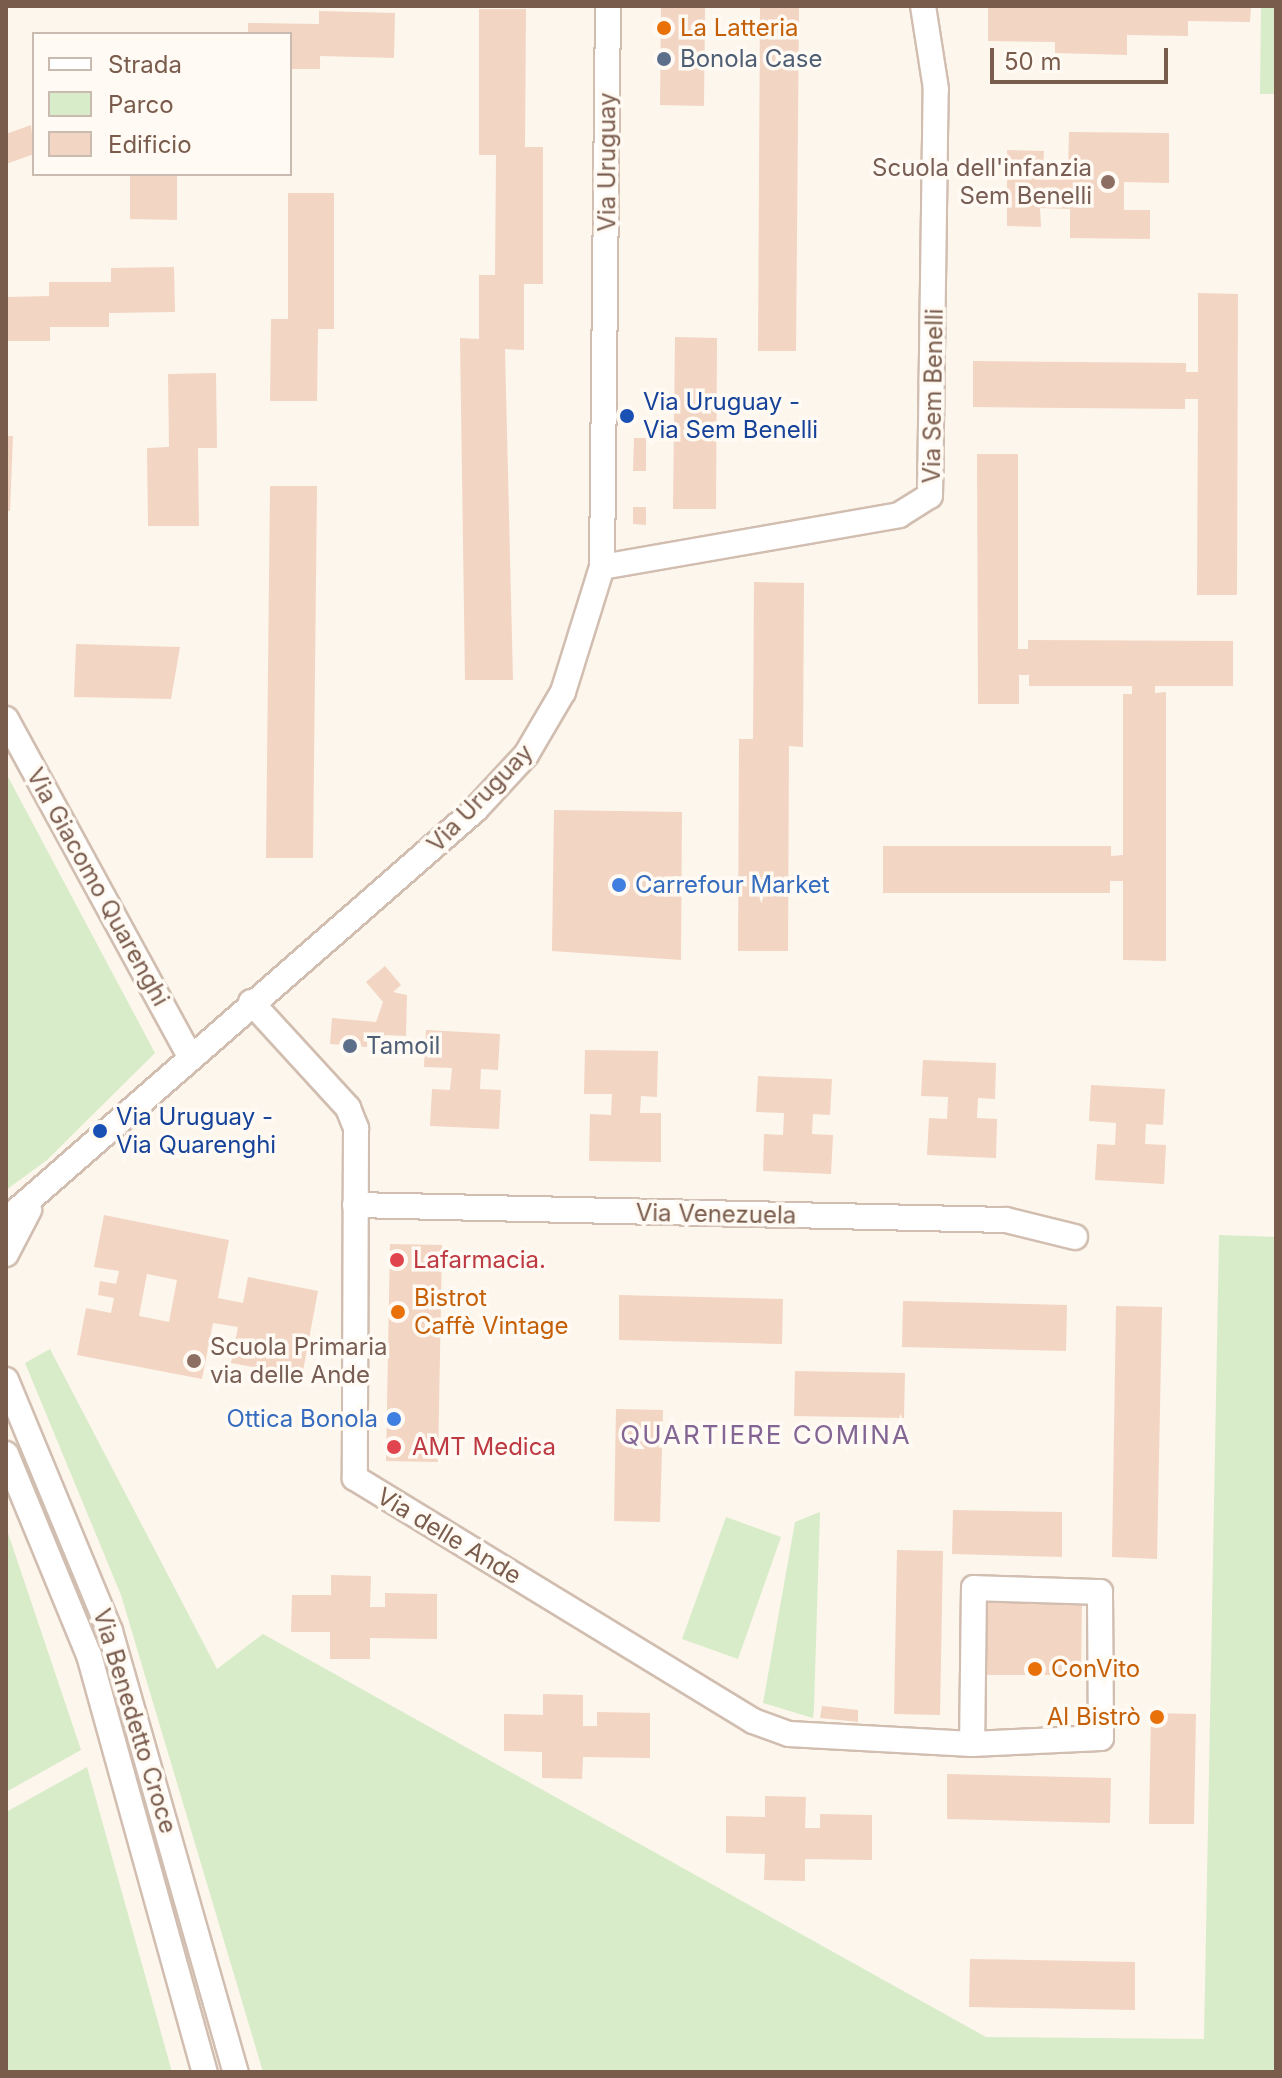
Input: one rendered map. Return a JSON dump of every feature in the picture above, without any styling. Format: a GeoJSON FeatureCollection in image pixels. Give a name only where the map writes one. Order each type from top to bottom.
{"type":"FeatureCollection","features":[{"type":"Feature","properties":{"kind":"street","name":"Via Uruguay"},"geometry":{"type":"LineString","coordinates":[[6,1220],[35,1201],[189,1055],[426,855],[526,755],[575,663],[602,567],[608,6]]}},
{"type":"Feature","properties":{"kind":"street","name":"Via Sem Benelli"},"geometry":{"type":"LineString","coordinates":[[602,567],[899,515],[930,496],[936,89],[923,6]]}},
{"type":"Feature","properties":{"kind":"street","name":"Via Giacomo Quarenghi"},"geometry":{"type":"LineString","coordinates":[[6,719],[189,1055]]}},
{"type":"Feature","properties":{"kind":"street","name":"Via delle Ande"},"geometry":{"type":"LineString","coordinates":[[251,1002],[348,1108],[356,1128],[355,1478],[753,1721],[789,1734],[972,1744],[1101,1738],[1100,1592],[974,1588],[972,1744]]}},
{"type":"Feature","properties":{"kind":"street"},"geometry":{"type":"LineString","coordinates":[[6,1254],[35,1201]]}},
{"type":"Feature","properties":{"kind":"street","name":"Via Venezuela"},"geometry":{"type":"LineString","coordinates":[[355,1205],[1006,1220],[1075,1237]]}},
{"type":"Feature","properties":{"kind":"street","name":"Via Benedetto Croce"},"geometry":{"type":"LineString","coordinates":[[6,1380],[110,1631],[236,2072]]}},
{"type":"Feature","properties":{"kind":"street","name":"Via Benedetto Croce"},"geometry":{"type":"LineString","coordinates":[[6,1454],[89,1655],[205,2072]]}},
{"type":"Feature","properties":{"kind":"green space"},"geometry":{"type":"Polygon","coordinates":[[[1261,6],[1276,6],[1276,94],[1260,94],[1261,6]]]}},
{"type":"Feature","properties":{"kind":"green space"},"geometry":{"type":"Polygon","coordinates":[[[6,773],[155,1053],[47,1160],[6,1190],[6,773]]]}},
{"type":"Feature","properties":{"kind":"green space"},"geometry":{"type":"Polygon","coordinates":[[[1219,1235],[1276,1237],[1276,2072],[263,2072],[121,1595],[25,1363],[50,1349],[217,1669],[263,1634],[986,2037],[1204,2039],[1219,1235]]]}},
{"type":"Feature","properties":{"kind":"green space"},"geometry":{"type":"Polygon","coordinates":[[[820,1512],[813,1718],[763,1703],[795,1522],[820,1512]]]}},
{"type":"Feature","properties":{"kind":"green space"},"geometry":{"type":"Polygon","coordinates":[[[726,1517],[781,1537],[738,1659],[682,1639],[726,1517]]]}},
{"type":"Feature","properties":{"kind":"green space"},"geometry":{"type":"Polygon","coordinates":[[[6,1527],[81,1750],[6,1792],[6,1527]]]}},
{"type":"Feature","properties":{"kind":"green space"},"geometry":{"type":"Polygon","coordinates":[[[87,1767],[172,2072],[6,2072],[6,1812],[87,1767]]]}},
{"type":"Feature","properties":{"kind":"building"},"geometry":{"type":"Polygon","coordinates":[[[661,6],[705,6],[704,106],[660,105],[661,6]]]}},
{"type":"Feature","properties":{"kind":"building"},"geometry":{"type":"Polygon","coordinates":[[[760,6],[799,6],[796,351],[758,351],[760,6]]]}},
{"type":"Feature","properties":{"kind":"building"},"geometry":{"type":"Polygon","coordinates":[[[988,6],[1251,6],[1250,22],[1188,21],[1188,36],[1127,35],[1127,55],[1055,53],[1055,42],[988,41],[988,6]]]}},
{"type":"Feature","properties":{"kind":"building"},"geometry":{"type":"Polygon","coordinates":[[[479,9],[526,9],[525,147],[543,147],[543,284],[524,284],[524,350],[505,349],[513,680],[465,680],[460,338],[479,339],[479,275],[495,275],[496,155],[479,155],[479,9]]]}},
{"type":"Feature","properties":{"kind":"building"},"geometry":{"type":"Polygon","coordinates":[[[319,11],[395,13],[394,58],[320,56],[320,69],[292,69],[292,32],[248,32],[248,23],[319,24],[319,11]]]}},
{"type":"Feature","properties":{"kind":"building"},"geometry":{"type":"Polygon","coordinates":[[[31,125],[32,155],[6,164],[6,134],[31,125]]]}},
{"type":"Feature","properties":{"kind":"building"},"geometry":{"type":"Polygon","coordinates":[[[1069,132],[1169,133],[1169,183],[1124,182],[1124,210],[1150,210],[1150,239],[1070,238],[1070,209],[1040,208],[1041,227],[1007,226],[1007,150],[1044,151],[1043,172],[1068,172],[1069,132]]]}},
{"type":"Feature","properties":{"kind":"building"},"geometry":{"type":"Polygon","coordinates":[[[130,176],[177,176],[177,220],[130,219],[130,176]]]}},
{"type":"Feature","properties":{"kind":"building"},"geometry":{"type":"Polygon","coordinates":[[[288,193],[334,193],[334,329],[318,329],[317,401],[270,401],[271,319],[288,319],[288,193]]]}},
{"type":"Feature","properties":{"kind":"building"},"geometry":{"type":"Polygon","coordinates":[[[174,267],[175,312],[109,313],[109,327],[50,327],[50,341],[6,341],[6,297],[49,296],[49,282],[111,282],[111,268],[174,267]]]}},
{"type":"Feature","properties":{"kind":"building"},"geometry":{"type":"Polygon","coordinates":[[[1198,293],[1238,294],[1237,595],[1197,595],[1198,399],[1185,399],[1185,409],[973,407],[973,361],[1186,363],[1186,372],[1198,372],[1198,293]]]}},
{"type":"Feature","properties":{"kind":"building"},"geometry":{"type":"Polygon","coordinates":[[[675,337],[717,338],[716,509],[673,509],[675,337]]]}},
{"type":"Feature","properties":{"kind":"building"},"geometry":{"type":"Polygon","coordinates":[[[216,373],[217,448],[198,448],[199,526],[148,526],[147,448],[169,447],[168,374],[216,373]]]}},
{"type":"Feature","properties":{"kind":"building"},"geometry":{"type":"Polygon","coordinates":[[[6,436],[13,436],[10,511],[6,511],[6,436]]]}},
{"type":"Feature","properties":{"kind":"building"},"geometry":{"type":"Polygon","coordinates":[[[634,438],[646,438],[646,471],[633,471],[634,438]]]}},
{"type":"Feature","properties":{"kind":"building"},"geometry":{"type":"Polygon","coordinates":[[[977,454],[1018,454],[1018,649],[1028,649],[1028,640],[1233,641],[1233,686],[1155,686],[1155,693],[1166,692],[1166,961],[1123,960],[1123,881],[1110,881],[1110,893],[883,893],[883,846],[1111,846],[1111,856],[1123,855],[1123,694],[1132,694],[1132,686],[1029,686],[1029,675],[1019,675],[1019,704],[978,704],[977,454]]]}},
{"type":"Feature","properties":{"kind":"building"},"geometry":{"type":"Polygon","coordinates":[[[270,486],[317,486],[313,858],[266,858],[270,486]]]}},
{"type":"Feature","properties":{"kind":"building"},"geometry":{"type":"Polygon","coordinates":[[[633,507],[646,507],[646,525],[633,524],[633,507]]]}},
{"type":"Feature","properties":{"kind":"building"},"geometry":{"type":"Polygon","coordinates":[[[754,582],[804,583],[803,747],[789,746],[788,951],[738,951],[739,739],[753,739],[754,582]]]}},
{"type":"Feature","properties":{"kind":"building"},"geometry":{"type":"Polygon","coordinates":[[[76,644],[180,647],[171,699],[74,697],[76,644]]]}},
{"type":"Feature","properties":{"kind":"building"},"geometry":{"type":"Polygon","coordinates":[[[554,810],[682,812],[681,960],[552,951],[554,810]]]}},
{"type":"Feature","properties":{"kind":"building"},"geometry":{"type":"Polygon","coordinates":[[[385,966],[401,985],[393,992],[407,995],[406,1036],[385,1035],[374,1044],[367,1037],[367,1047],[330,1044],[332,1018],[376,1022],[383,1002],[366,982],[385,966]]]}},
{"type":"Feature","properties":{"kind":"building"},"geometry":{"type":"Polygon","coordinates":[[[426,1030],[500,1034],[498,1070],[481,1069],[480,1089],[501,1090],[499,1129],[430,1126],[432,1089],[450,1090],[452,1068],[424,1067],[426,1030]]]}},
{"type":"Feature","properties":{"kind":"building"},"geometry":{"type":"Polygon","coordinates":[[[585,1050],[658,1051],[657,1097],[641,1096],[640,1113],[661,1113],[661,1162],[589,1161],[590,1114],[611,1115],[612,1094],[584,1094],[585,1050]]]}},
{"type":"Feature","properties":{"kind":"building"},"geometry":{"type":"Polygon","coordinates":[[[923,1060],[996,1063],[995,1099],[978,1098],[977,1118],[997,1119],[996,1158],[927,1155],[929,1118],[947,1119],[948,1097],[921,1096],[923,1060]]]}},
{"type":"Feature","properties":{"kind":"building"},"geometry":{"type":"Polygon","coordinates":[[[758,1076],[832,1079],[830,1115],[813,1114],[812,1134],[833,1135],[831,1174],[763,1171],[764,1134],[783,1135],[784,1113],[756,1112],[758,1076]]]}},
{"type":"Feature","properties":{"kind":"building"},"geometry":{"type":"Polygon","coordinates":[[[1091,1085],[1165,1089],[1163,1125],[1146,1124],[1145,1144],[1166,1145],[1164,1184],[1095,1180],[1097,1144],[1115,1145],[1116,1123],[1089,1121],[1091,1085]]]}},
{"type":"Feature","properties":{"kind":"building"},"geometry":{"type":"Polygon","coordinates":[[[104,1215],[229,1240],[218,1298],[243,1303],[248,1277],[318,1291],[302,1376],[231,1363],[238,1327],[213,1323],[202,1379],[77,1355],[86,1308],[111,1313],[114,1298],[98,1295],[100,1281],[116,1284],[119,1271],[94,1267],[104,1215]],[[147,1274],[139,1316],[169,1322],[177,1280],[147,1274]]]}},
{"type":"Feature","properties":{"kind":"building"},"geometry":{"type":"Polygon","coordinates":[[[390,1244],[442,1245],[438,1462],[386,1461],[390,1244]]]}},
{"type":"Feature","properties":{"kind":"building"},"geometry":{"type":"Polygon","coordinates":[[[619,1295],[783,1299],[782,1344],[619,1340],[619,1295]]]}},
{"type":"Feature","properties":{"kind":"building"},"geometry":{"type":"Polygon","coordinates":[[[903,1301],[1067,1305],[1066,1351],[902,1347],[903,1301]]]}},
{"type":"Feature","properties":{"kind":"building"},"geometry":{"type":"Polygon","coordinates":[[[1116,1306],[1162,1307],[1157,1559],[1112,1557],[1116,1306]]]}},
{"type":"Feature","properties":{"kind":"building"},"geometry":{"type":"Polygon","coordinates":[[[795,1371],[905,1373],[904,1418],[794,1416],[795,1371]]]}},
{"type":"Feature","properties":{"kind":"building"},"geometry":{"type":"Polygon","coordinates":[[[616,1409],[663,1410],[660,1522],[614,1521],[616,1409]]]}},
{"type":"Feature","properties":{"kind":"building"},"geometry":{"type":"Polygon","coordinates":[[[953,1510],[1062,1512],[1062,1557],[952,1554],[953,1510]]]}},
{"type":"Feature","properties":{"kind":"building"},"geometry":{"type":"Polygon","coordinates":[[[897,1550],[943,1551],[940,1715],[894,1714],[897,1550]]]}},
{"type":"Feature","properties":{"kind":"building"},"geometry":{"type":"Polygon","coordinates":[[[331,1575],[371,1576],[370,1607],[385,1607],[385,1593],[437,1594],[437,1639],[370,1638],[370,1659],[330,1659],[330,1632],[291,1632],[292,1595],[331,1595],[331,1575]]]}},
{"type":"Feature","properties":{"kind":"building"},"geometry":{"type":"Polygon","coordinates":[[[984,1602],[1082,1602],[1081,1675],[983,1675],[984,1602]]]}},
{"type":"Feature","properties":{"kind":"building"},"geometry":{"type":"Polygon","coordinates":[[[1117,1667],[1127,1668],[1127,1679],[1116,1679],[1117,1667]]]}},
{"type":"Feature","properties":{"kind":"building"},"geometry":{"type":"Polygon","coordinates":[[[543,1694],[583,1695],[583,1726],[597,1726],[597,1712],[650,1713],[650,1758],[583,1757],[582,1779],[542,1778],[542,1752],[504,1751],[504,1714],[543,1715],[543,1694]]]}},
{"type":"Feature","properties":{"kind":"building"},"geometry":{"type":"Polygon","coordinates":[[[822,1706],[858,1710],[858,1722],[820,1718],[822,1706]]]}},
{"type":"Feature","properties":{"kind":"building"},"geometry":{"type":"Polygon","coordinates":[[[1151,1713],[1196,1714],[1194,1824],[1149,1824],[1151,1713]]]}},
{"type":"Feature","properties":{"kind":"building"},"geometry":{"type":"Polygon","coordinates":[[[947,1774],[1111,1778],[1110,1823],[947,1819],[947,1774]]]}},
{"type":"Feature","properties":{"kind":"building"},"geometry":{"type":"Polygon","coordinates":[[[765,1796],[806,1797],[805,1828],[820,1828],[820,1814],[872,1815],[872,1860],[805,1859],[805,1881],[764,1880],[765,1854],[726,1853],[726,1816],[765,1817],[765,1796]]]}},
{"type":"Feature","properties":{"kind":"building"},"geometry":{"type":"Polygon","coordinates":[[[970,1959],[1135,1962],[1135,2010],[969,2007],[970,1959]]]}},
{"type":"Feature","properties":{"kind":"place","name":"La Latteria"},"geometry":{"type":"Point","coordinates":[664,28]}},
{"type":"Feature","properties":{"kind":"place","name":"Bonola Case"},"geometry":{"type":"Point","coordinates":[664,59]}},
{"type":"Feature","properties":{"kind":"place","name":"Scuola dell'infanzia Sem Benelli"},"geometry":{"type":"Point","coordinates":[1108,182]}},
{"type":"Feature","properties":{"kind":"place","name":"Via Uruguay - Via Sem Benelli"},"geometry":{"type":"Point","coordinates":[627,416]}},
{"type":"Feature","properties":{"kind":"place","name":"Carrefour Market"},"geometry":{"type":"Point","coordinates":[619,885]}},
{"type":"Feature","properties":{"kind":"place","name":"Tamoil"},"geometry":{"type":"Point","coordinates":[350,1046]}},
{"type":"Feature","properties":{"kind":"place","name":"Via Uruguay - Via Quarenghi"},"geometry":{"type":"Point","coordinates":[100,1131]}},
{"type":"Feature","properties":{"kind":"place","name":"Lafarmacia."},"geometry":{"type":"Point","coordinates":[397,1260]}},
{"type":"Feature","properties":{"kind":"place","name":"Bistrot Caffè Vintage"},"geometry":{"type":"Point","coordinates":[398,1312]}},
{"type":"Feature","properties":{"kind":"place","name":"Scuola Primaria via delle Ande"},"geometry":{"type":"Point","coordinates":[194,1361]}},
{"type":"Feature","properties":{"kind":"place","name":"Ottica Bonola"},"geometry":{"type":"Point","coordinates":[394,1419]}},
{"type":"Feature","properties":{"kind":"place","name":"AMT Medica"},"geometry":{"type":"Point","coordinates":[394,1447]}},
{"type":"Feature","properties":{"kind":"place","name":"ConVito"},"geometry":{"type":"Point","coordinates":[1035,1669]}},
{"type":"Feature","properties":{"kind":"place","name":"Al Bistrò"},"geometry":{"type":"Point","coordinates":[1157,1717]}},
{"type":"Feature","properties":{"kind":"district","name":"QUARTIERE COMINA"},"geometry":{"type":"Point","coordinates":[766,1435]}}]}
